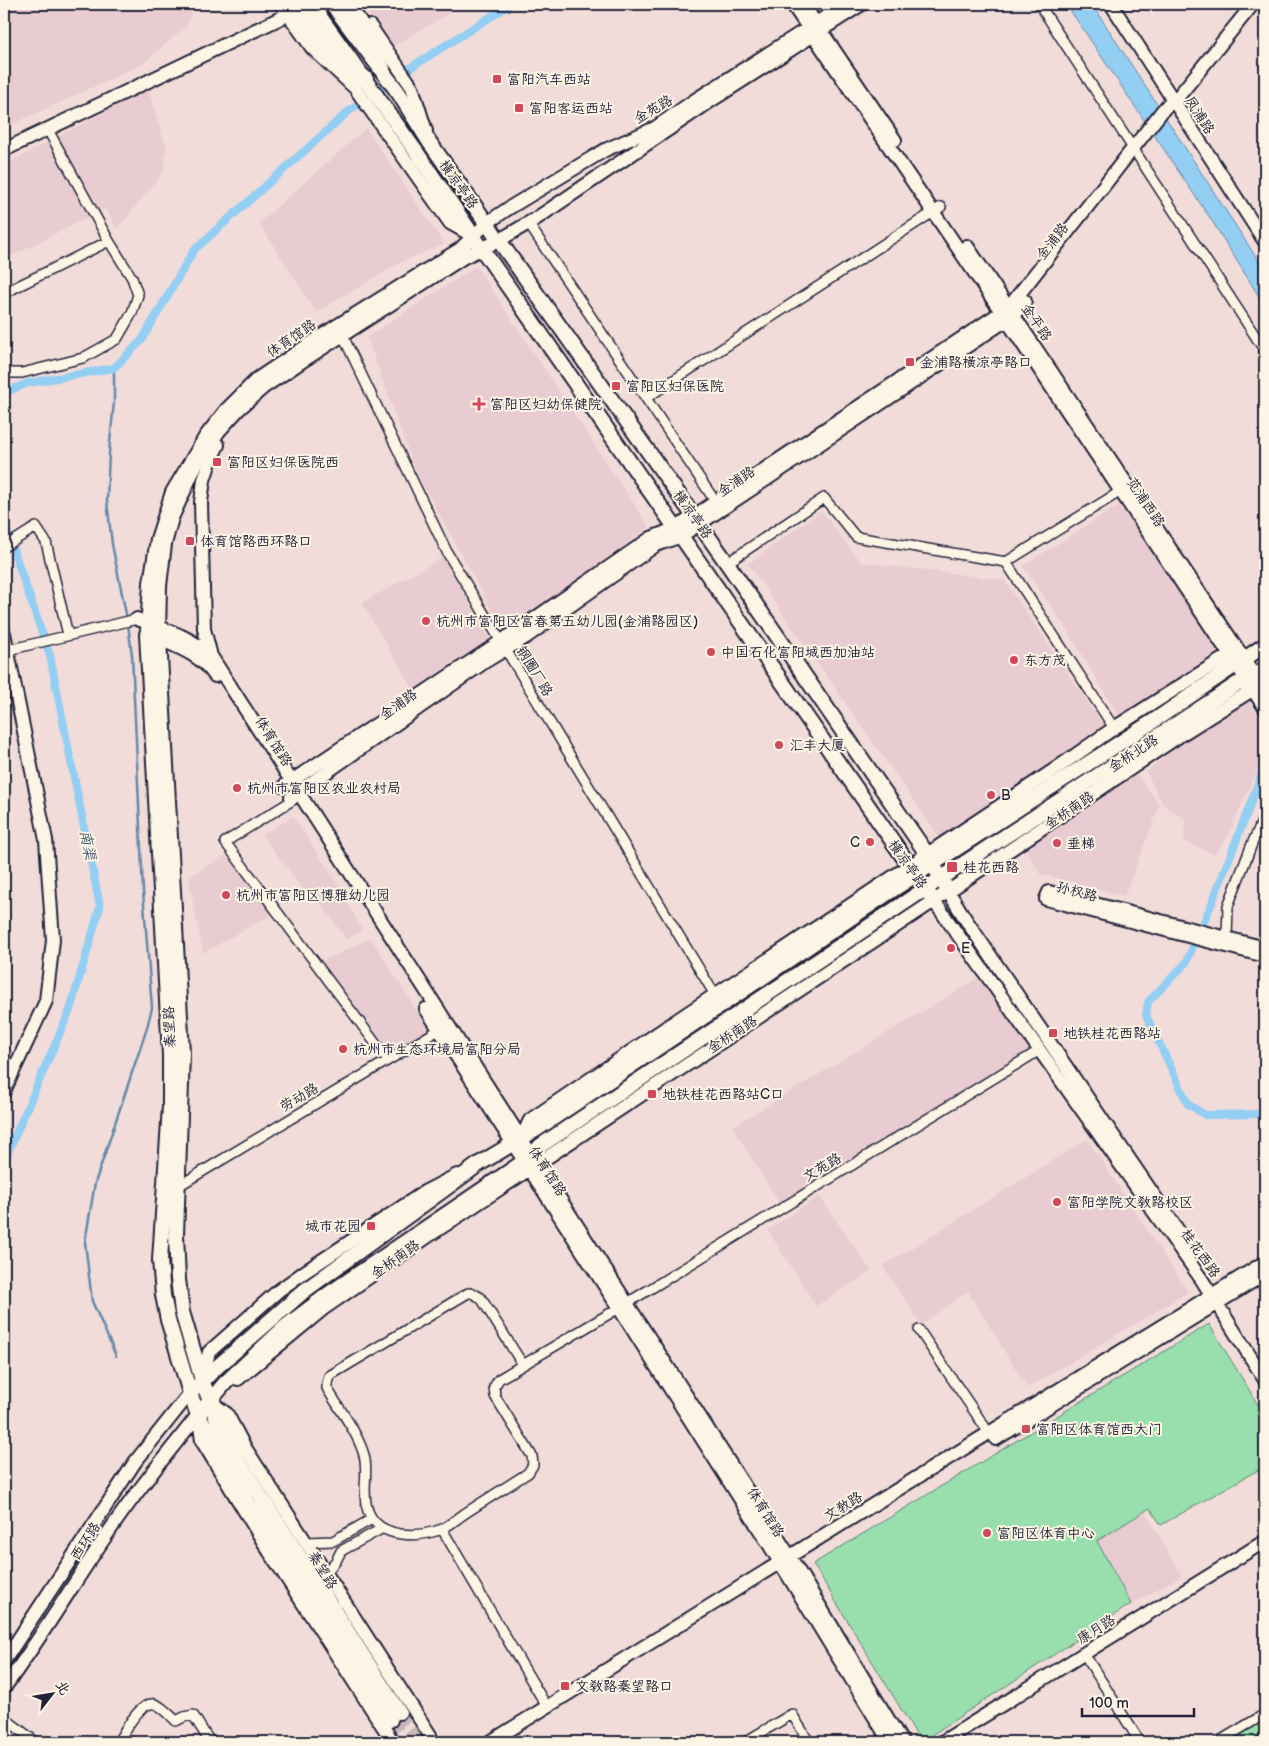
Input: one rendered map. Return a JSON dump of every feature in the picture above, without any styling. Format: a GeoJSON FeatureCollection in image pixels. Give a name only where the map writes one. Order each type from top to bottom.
{"type":"FeatureCollection","features":[{"type":"Feature","properties":{"kind":"highway"},"geometry":{"type":"LineString","coordinates":[[346,4],[388,65]]}},
{"type":"Feature","properties":{"kind":"highway"},"geometry":{"type":"LineString","coordinates":[[294,6],[324,44],[360,84]]}},
{"type":"Feature","properties":{"kind":"main road","name":"横凉亭路"},"geometry":{"type":"LineString","coordinates":[[332,4],[388,65]]}},
{"type":"Feature","properties":{"kind":"main road","name":"横凉亭路"},"geometry":{"type":"LineString","coordinates":[[354,4],[388,65],[405,90],[430,143],[727,563],[930,859],[945,885]]}},
{"type":"Feature","properties":{"kind":"main road","name":"金平路"},"geometry":{"type":"LineString","coordinates":[[792,4],[814,30],[1008,313],[1240,661]]}},
{"type":"Feature","properties":{"kind":"main road","name":"金平路"},"geometry":{"type":"LineString","coordinates":[[803,4],[814,30]]}},
{"type":"Feature","properties":{"kind":"main road","name":"金苑路"},"geometry":{"type":"LineString","coordinates":[[473,236],[509,208],[605,150],[655,128],[814,30],[846,4]]}},
{"type":"Feature","properties":{"kind":"main road"},"geometry":{"type":"LineString","coordinates":[[814,30],[862,4]]}},
{"type":"Feature","properties":{"kind":"main road","name":"凤浦路"},"geometry":{"type":"LineString","coordinates":[[1111,4],[1265,231]]}},
{"type":"Feature","properties":{"kind":"main road","name":"凤浦路"},"geometry":{"type":"LineString","coordinates":[[1119,4],[1176,101],[1265,242]]}},
{"type":"Feature","properties":{"kind":"main road"},"geometry":{"type":"LineString","coordinates":[[1176,101],[1253,4]]}},
{"type":"Feature","properties":{"kind":"main road"},"geometry":{"type":"LineString","coordinates":[[4,150],[48,130],[294,6]]}},
{"type":"Feature","properties":{"kind":"main road","name":"体育馆路"},"geometry":{"type":"LineString","coordinates":[[147,627],[150,583],[157,539],[172,492],[204,437],[226,410],[257,379],[464,257],[498,241],[537,218],[814,30]]}},
{"type":"Feature","properties":{"kind":"main road","name":"横凉亭路"},"geometry":{"type":"LineString","coordinates":[[360,84],[473,236],[934,901]]}},
{"type":"Feature","properties":{"kind":"main road","name":"金浦路"},"geometry":{"type":"LineString","coordinates":[[291,792],[503,645],[651,538],[678,532],[1008,313],[1176,101]]}},
{"type":"Feature","properties":{"kind":"main road","name":"体育馆路"},"geometry":{"type":"LineString","coordinates":[[147,627],[161,578],[165,544],[172,518],[198,463],[219,431],[239,409],[264,387],[340,330],[460,249],[473,236]]}},
{"type":"Feature","properties":{"kind":"main road","name":"金浦路"},"geometry":{"type":"LineString","coordinates":[[696,519],[715,501],[1008,313]]}},
{"type":"Feature","properties":{"kind":"main road","name":"苋浦西路"},"geometry":{"type":"LineString","coordinates":[[1008,313],[1120,491],[1240,661],[1259,682],[1265,708]]}},
{"type":"Feature","properties":{"kind":"main road","name":"体育馆路"},"geometry":{"type":"LineString","coordinates":[[239,409],[211,459],[204,480],[201,502],[204,629],[210,661],[291,792],[623,1305],[902,1742]]}},
{"type":"Feature","properties":{"kind":"main road","name":"体育馆路"},"geometry":{"type":"LineString","coordinates":[[147,627],[197,656],[210,661]]}},
{"type":"Feature","properties":{"kind":"main road","name":"秦望路"},"geometry":{"type":"LineString","coordinates":[[147,627],[170,1055],[172,1190],[182,1312],[202,1380],[218,1423],[241,1465],[395,1716],[246,1499],[198,1415],[168,1320],[163,1294],[160,1260],[172,1190]]}},
{"type":"Feature","properties":{"kind":"main road"},"geometry":{"type":"LineString","coordinates":[[4,633],[46,840],[53,940],[46,1001],[4,1091]]}},
{"type":"Feature","properties":{"kind":"main road","name":"金桥北路"},"geometry":{"type":"LineString","coordinates":[[930,859],[1152,722],[1265,645]]}},
{"type":"Feature","properties":{"kind":"main road","name":"金桥北路"},"geometry":{"type":"LineString","coordinates":[[913,871],[1114,728],[1221,660],[1240,661]]}},
{"type":"Feature","properties":{"kind":"main road","name":"金桥北路"},"geometry":{"type":"LineString","coordinates":[[925,889],[945,885],[1237,684],[1259,682]]}},
{"type":"Feature","properties":{"kind":"main road","name":"金桥南路"},"geometry":{"type":"LineString","coordinates":[[198,1415],[211,1402],[225,1383],[327,1294],[721,1041],[934,901],[945,885],[1179,736],[1259,682]]}},
{"type":"Feature","properties":{"kind":"main road"},"geometry":{"type":"LineString","coordinates":[[1156,738],[1179,736]]}},
{"type":"Feature","properties":{"kind":"main road","name":"金桥南路"},"geometry":{"type":"LineString","coordinates":[[517,1141],[530,1120],[715,995],[913,871]]}},
{"type":"Feature","properties":{"kind":"main road","name":"金桥南路"},"geometry":{"type":"LineString","coordinates":[[190,1393],[202,1380],[304,1291],[479,1164],[517,1141],[652,1051],[913,871]]}},
{"type":"Feature","properties":{"kind":"main road","name":"桂花西路"},"geometry":{"type":"LineString","coordinates":[[945,885],[966,920],[1265,1365]]}},
{"type":"Feature","properties":{"kind":"main road","name":"金桥南路"},"geometry":{"type":"LineString","coordinates":[[530,1162],[540,1146],[925,889]]}},
{"type":"Feature","properties":{"kind":"main road","name":"孙权路"},"geometry":{"type":"LineString","coordinates":[[1190,932],[1049,892],[1046,899],[1220,939],[1265,948]]}},
{"type":"Feature","properties":{"kind":"main road","name":"桂花西路"},"geometry":{"type":"LineString","coordinates":[[934,901],[1218,1297],[1265,1380]]}},
{"type":"Feature","properties":{"kind":"main road","name":"孙权路"},"geometry":{"type":"LineString","coordinates":[[1220,939],[1265,956]]}},
{"type":"Feature","properties":{"kind":"main road"},"geometry":{"type":"LineString","coordinates":[[652,1051],[664,1030]]}},
{"type":"Feature","properties":{"kind":"main road"},"geometry":{"type":"LineString","coordinates":[[698,1041],[721,1041]]}},
{"type":"Feature","properties":{"kind":"main road"},"geometry":{"type":"LineString","coordinates":[[1218,1297],[1265,1262]]}},
{"type":"Feature","properties":{"kind":"main road"},"geometry":{"type":"LineString","coordinates":[[1218,1297],[1265,1274]]}},
{"type":"Feature","properties":{"kind":"main road","name":"文教路"},"geometry":{"type":"LineString","coordinates":[[504,1742],[989,1433],[1218,1297]]}},
{"type":"Feature","properties":{"kind":"main road","name":"文教路"},"geometry":{"type":"LineString","coordinates":[[490,1742],[787,1563],[1218,1297]]}},
{"type":"Feature","properties":{"kind":"main road","name":"西环路"},"geometry":{"type":"LineString","coordinates":[[4,1661],[135,1462],[190,1393]]}},
{"type":"Feature","properties":{"kind":"main road","name":"秦望路"},"geometry":{"type":"LineString","coordinates":[[211,1402],[227,1414],[244,1446],[430,1735],[431,1742]]}},
{"type":"Feature","properties":{"kind":"main road","name":"秦望路"},"geometry":{"type":"LineString","coordinates":[[198,1415],[202,1441],[269,1551],[393,1742]]}},
{"type":"Feature","properties":{"kind":"main road","name":"西环路"},"geometry":{"type":"LineString","coordinates":[[4,1688],[44,1631],[109,1530],[148,1476],[198,1415]]}},
{"type":"Feature","properties":{"kind":"main road","name":"康月路"},"geometry":{"type":"LineString","coordinates":[[942,1742],[1265,1541]]}},
{"type":"Feature","properties":{"kind":"main road","name":"康月路"},"geometry":{"type":"LineString","coordinates":[[957,1742],[1265,1550]]}},
{"type":"Feature","properties":{"kind":"main road","name":"体育馆路"},"geometry":{"type":"LineString","coordinates":[[787,1563],[890,1742]]}},
{"type":"Feature","properties":{"kind":"street"},"geometry":{"type":"LineString","coordinates":[[1039,4],[1265,351]]}},
{"type":"Feature","properties":{"kind":"street"},"geometry":{"type":"LineString","coordinates":[[4,373],[22,373],[83,358],[116,339],[132,313],[138,295],[132,278],[109,241],[48,130]]}},
{"type":"Feature","properties":{"kind":"street"},"geometry":{"type":"LineString","coordinates":[[646,398],[937,209]]}},
{"type":"Feature","properties":{"kind":"street"},"geometry":{"type":"LineString","coordinates":[[532,229],[715,501]]}},
{"type":"Feature","properties":{"kind":"street"},"geometry":{"type":"LineString","coordinates":[[4,293],[109,241]]}},
{"type":"Feature","properties":{"kind":"street","name":"钢圈厂路"},"geometry":{"type":"LineString","coordinates":[[340,330],[448,554],[715,995]]}},
{"type":"Feature","properties":{"kind":"street"},"geometry":{"type":"LineString","coordinates":[[727,563],[824,498],[856,537],[1006,562],[1120,491]]}},
{"type":"Feature","properties":{"kind":"street"},"geometry":{"type":"LineString","coordinates":[[4,547],[36,527],[46,542],[63,636]]}},
{"type":"Feature","properties":{"kind":"street"},"geometry":{"type":"LineString","coordinates":[[1006,562],[1114,728]]}},
{"type":"Feature","properties":{"kind":"street"},"geometry":{"type":"LineString","coordinates":[[8,650],[116,624],[147,627]]}},
{"type":"Feature","properties":{"kind":"street"},"geometry":{"type":"LineString","coordinates":[[291,792],[224,842],[388,1060]]}},
{"type":"Feature","properties":{"kind":"street"},"geometry":{"type":"LineString","coordinates":[[1220,939],[1228,906],[1265,815]]}},
{"type":"Feature","properties":{"kind":"street","name":"劳动路"},"geometry":{"type":"LineString","coordinates":[[172,1190],[443,1028]]}},
{"type":"Feature","properties":{"kind":"street","name":"文苑路"},"geometry":{"type":"LineString","coordinates":[[442,1528],[528,1473],[533,1465],[532,1456],[497,1400],[494,1392],[499,1379],[1040,1050]]}},
{"type":"Feature","properties":{"kind":"street"},"geometry":{"type":"LineString","coordinates":[[523,1365],[481,1298],[468,1293],[329,1376],[327,1388],[359,1441],[366,1471],[364,1500],[372,1519],[389,1532],[403,1535],[442,1528],[547,1707]]}},
{"type":"Feature","properties":{"kind":"street"},"geometry":{"type":"LineString","coordinates":[[919,1330],[989,1433]]}},
{"type":"Feature","properties":{"kind":"street"},"geometry":{"type":"LineString","coordinates":[[306,1542],[333,1540],[372,1519]]}},
{"type":"Feature","properties":{"kind":"street"},"geometry":{"type":"LineString","coordinates":[[325,1573],[342,1551],[383,1528]]}},
{"type":"Feature","properties":{"kind":"street"},"geometry":{"type":"LineString","coordinates":[[1088,1660],[1140,1742]]}},
{"type":"Feature","properties":{"kind":"street"},"geometry":{"type":"LineString","coordinates":[[118,1742],[138,1710],[149,1704],[156,1704],[176,1721],[192,1715],[210,1742]]}},
{"type":"Feature","properties":{"kind":"street"},"geometry":{"type":"LineString","coordinates":[[745,1742],[792,1714],[809,1742]]}},
{"type":"Feature","properties":{"kind":"street"},"geometry":{"type":"LineString","coordinates":[[1218,1742],[1265,1715]]}},
{"type":"Feature","properties":{"kind":"street"},"geometry":{"type":"LineString","coordinates":[[4,1724],[7,1720],[36,1742]]}},
{"type":"Feature","properties":{"kind":"shaded area"},"geometry":{"type":"Polygon","coordinates":[[[4,4],[194,4],[187,26],[141,65],[4,128],[4,4]]]}},
{"type":"Feature","properties":{"kind":"shaded area"},"geometry":{"type":"Polygon","coordinates":[[[361,4],[464,4],[392,47],[361,4]]]}},
{"type":"Feature","properties":{"kind":"shaded area"},"geometry":{"type":"Polygon","coordinates":[[[148,89],[166,147],[164,171],[117,229],[105,208],[4,260],[4,165],[148,89]]]}},
{"type":"Feature","properties":{"kind":"shaded area"},"geometry":{"type":"Polygon","coordinates":[[[366,128],[444,244],[405,260],[316,312],[259,223],[366,128]]]}},
{"type":"Feature","properties":{"kind":"shaded area","name":"富阳区妇幼保健院"},"geometry":{"type":"Polygon","coordinates":[[[476,266],[649,527],[505,634],[416,472],[367,337],[476,266]]]}},
{"type":"Feature","properties":{"kind":"shaded area"},"geometry":{"type":"Polygon","coordinates":[[[1119,505],[1149,545],[1222,653],[1122,721],[1064,625],[1023,566],[1119,505]]]}},
{"type":"Feature","properties":{"kind":"shaded area"},"geometry":{"type":"Polygon","coordinates":[[[821,511],[861,562],[1004,580],[1108,732],[943,842],[748,564],[821,511]]]}},
{"type":"Feature","properties":{"kind":"shaded area","name":"杭州市富阳区富春第五幼儿园(金浦路园区)"},"geometry":{"type":"Polygon","coordinates":[[[443,557],[490,640],[415,692],[362,603],[443,557]]]}},
{"type":"Feature","properties":{"kind":"shaded area"},"geometry":{"type":"Polygon","coordinates":[[[1248,701],[1265,723],[1265,753],[1230,831],[1215,855],[1184,841],[1186,819],[1164,806],[1146,772],[1182,743],[1248,701]]]}},
{"type":"Feature","properties":{"kind":"shaded area"},"geometry":{"type":"Polygon","coordinates":[[[1137,775],[1160,805],[1124,896],[1040,874],[1025,847],[1137,775]]]}},
{"type":"Feature","properties":{"kind":"shaded area"},"geometry":{"type":"Polygon","coordinates":[[[293,816],[334,878],[362,930],[347,940],[311,891],[306,893],[262,835],[293,816]]]}},
{"type":"Feature","properties":{"kind":"shaded area","name":"杭州市富阳区博雅幼儿园"},"geometry":{"type":"Polygon","coordinates":[[[226,855],[275,912],[203,953],[189,877],[226,855]]]}},
{"type":"Feature","properties":{"kind":"shaded area"},"geometry":{"type":"Polygon","coordinates":[[[371,938],[429,1030],[389,1054],[321,962],[371,938]]]}},
{"type":"Feature","properties":{"kind":"shaded area"},"geometry":{"type":"Polygon","coordinates":[[[981,976],[1032,1054],[782,1207],[732,1127],[981,976]]]}},
{"type":"Feature","properties":{"kind":"shaded area","name":"富阳学院文教路校区"},"geometry":{"type":"Polygon","coordinates":[[[1087,1139],[1188,1292],[1027,1388],[968,1291],[921,1325],[883,1266],[1087,1139]]]}},
{"type":"Feature","properties":{"kind":"shaded area"},"geometry":{"type":"Polygon","coordinates":[[[819,1196],[871,1271],[816,1306],[768,1230],[819,1196]]]}},
{"type":"Feature","properties":{"kind":"shaded area"},"geometry":{"type":"Polygon","coordinates":[[[1145,1511],[1182,1576],[1131,1604],[1097,1541],[1145,1511]]]}},
{"type":"Feature","properties":{"kind":"green space","name":"富阳区体育中心"},"geometry":{"type":"Polygon","coordinates":[[[1209,1324],[1265,1416],[1265,1466],[1161,1525],[1150,1508],[1097,1541],[1131,1604],[921,1742],[813,1564],[1209,1324]]]}},
{"type":"Feature","properties":{"kind":"green space"},"geometry":{"type":"Polygon","coordinates":[[[1264,1719],[1265,1742],[1226,1742],[1264,1719]]]}},
{"type":"Feature","properties":{"kind":"water"},"geometry":{"type":"Polygon","coordinates":[[[1066,4],[1092,4],[1265,271],[1265,306],[1212,221],[1066,4]]]}},
{"type":"Feature","properties":{"kind":"waterway"},"geometry":{"type":"LineString","coordinates":[[4,393],[28,383],[114,368],[142,340],[194,250],[349,111],[416,64],[511,4]]}},
{"type":"Feature","properties":{"kind":"waterway"},"geometry":{"type":"LineString","coordinates":[[114,368],[114,402],[107,501],[112,544],[127,619]]}},
{"type":"Feature","properties":{"kind":"waterway","name":"南渠"},"geometry":{"type":"LineString","coordinates":[[4,523],[50,656],[100,907],[70,1010],[4,1161]]}},
{"type":"Feature","properties":{"kind":"waterway"},"geometry":{"type":"LineString","coordinates":[[116,1356],[92,1301],[85,1242],[95,1183],[152,1008],[143,891],[132,655],[128,624]]}},
{"type":"Feature","properties":{"kind":"waterway"},"geometry":{"type":"LineString","coordinates":[[1265,766],[1212,903],[1186,963],[1148,1002],[1146,1015],[1188,1104],[1205,1115],[1265,1114]]}},
{"type":"Feature","properties":{"kind":"tunnel"},"geometry":{"type":"LineString","coordinates":[[399,1712],[419,1742]]}},
{"type":"Feature","properties":{"kind":"tunnel"},"geometry":{"type":"LineString","coordinates":[[390,1720],[404,1742]]}},
{"type":"Feature","properties":{"kind":"place","name":"富阳汽车西站"},"geometry":{"type":"Point","coordinates":[497,79]}},
{"type":"Feature","properties":{"kind":"place","name":"富阳客运西站"},"geometry":{"type":"Point","coordinates":[519,108]}},
{"type":"Feature","properties":{"kind":"place","name":"金浦路横凉亭路口"},"geometry":{"type":"Point","coordinates":[910,362]}},
{"type":"Feature","properties":{"kind":"place","name":"富阳区妇保医院"},"geometry":{"type":"Point","coordinates":[616,386]}},
{"type":"Feature","properties":{"kind":"place","name":"富阳区妇幼保健院"},"geometry":{"type":"Point","coordinates":[479,404]}},
{"type":"Feature","properties":{"kind":"place","name":"富阳区妇保医院西"},"geometry":{"type":"Point","coordinates":[217,462]}},
{"type":"Feature","properties":{"kind":"place","name":"体育馆路西环路口"},"geometry":{"type":"Point","coordinates":[190,541]}},
{"type":"Feature","properties":{"kind":"place","name":"杭州市富阳区富春第五幼儿园(金浦路园区)"},"geometry":{"type":"Point","coordinates":[426,621]}},
{"type":"Feature","properties":{"kind":"place","name":"中国石化富阳城西加油站"},"geometry":{"type":"Point","coordinates":[711,652]}},
{"type":"Feature","properties":{"kind":"place","name":"东方茂"},"geometry":{"type":"Point","coordinates":[1014,660]}},
{"type":"Feature","properties":{"kind":"place","name":"汇丰大厦"},"geometry":{"type":"Point","coordinates":[779,745]}},
{"type":"Feature","properties":{"kind":"place","name":"杭州市富阳区农业农村局"},"geometry":{"type":"Point","coordinates":[237,788]}},
{"type":"Feature","properties":{"kind":"place","name":"B"},"geometry":{"type":"Point","coordinates":[991,795]}},
{"type":"Feature","properties":{"kind":"place","name":"C"},"geometry":{"type":"Point","coordinates":[870,842]}},
{"type":"Feature","properties":{"kind":"place","name":"垂梯"},"geometry":{"type":"Point","coordinates":[1057,843]}},
{"type":"Feature","properties":{"kind":"place","name":"桂花西路"},"geometry":{"type":"Point","coordinates":[952,867]}},
{"type":"Feature","properties":{"kind":"place","name":"杭州市富阳区博雅幼儿园"},"geometry":{"type":"Point","coordinates":[226,895]}},
{"type":"Feature","properties":{"kind":"place","name":"E"},"geometry":{"type":"Point","coordinates":[951,948]}},
{"type":"Feature","properties":{"kind":"place","name":"地铁桂花西路站"},"geometry":{"type":"Point","coordinates":[1053,1033]}},
{"type":"Feature","properties":{"kind":"place","name":"杭州市生态环境局富阳分局"},"geometry":{"type":"Point","coordinates":[343,1049]}},
{"type":"Feature","properties":{"kind":"place","name":"地铁桂花西路站C口"},"geometry":{"type":"Point","coordinates":[652,1094]}},
{"type":"Feature","properties":{"kind":"place","name":"富阳学院文教路校区"},"geometry":{"type":"Point","coordinates":[1057,1202]}},
{"type":"Feature","properties":{"kind":"place","name":"城市花园"},"geometry":{"type":"Point","coordinates":[371,1226]}},
{"type":"Feature","properties":{"kind":"place","name":"富阳区体育馆西大门"},"geometry":{"type":"Point","coordinates":[1026,1429]}},
{"type":"Feature","properties":{"kind":"place","name":"富阳区体育中心"},"geometry":{"type":"Point","coordinates":[987,1533]}},
{"type":"Feature","properties":{"kind":"place","name":"文教路秦望路口"},"geometry":{"type":"Point","coordinates":[565,1686]}}]}
